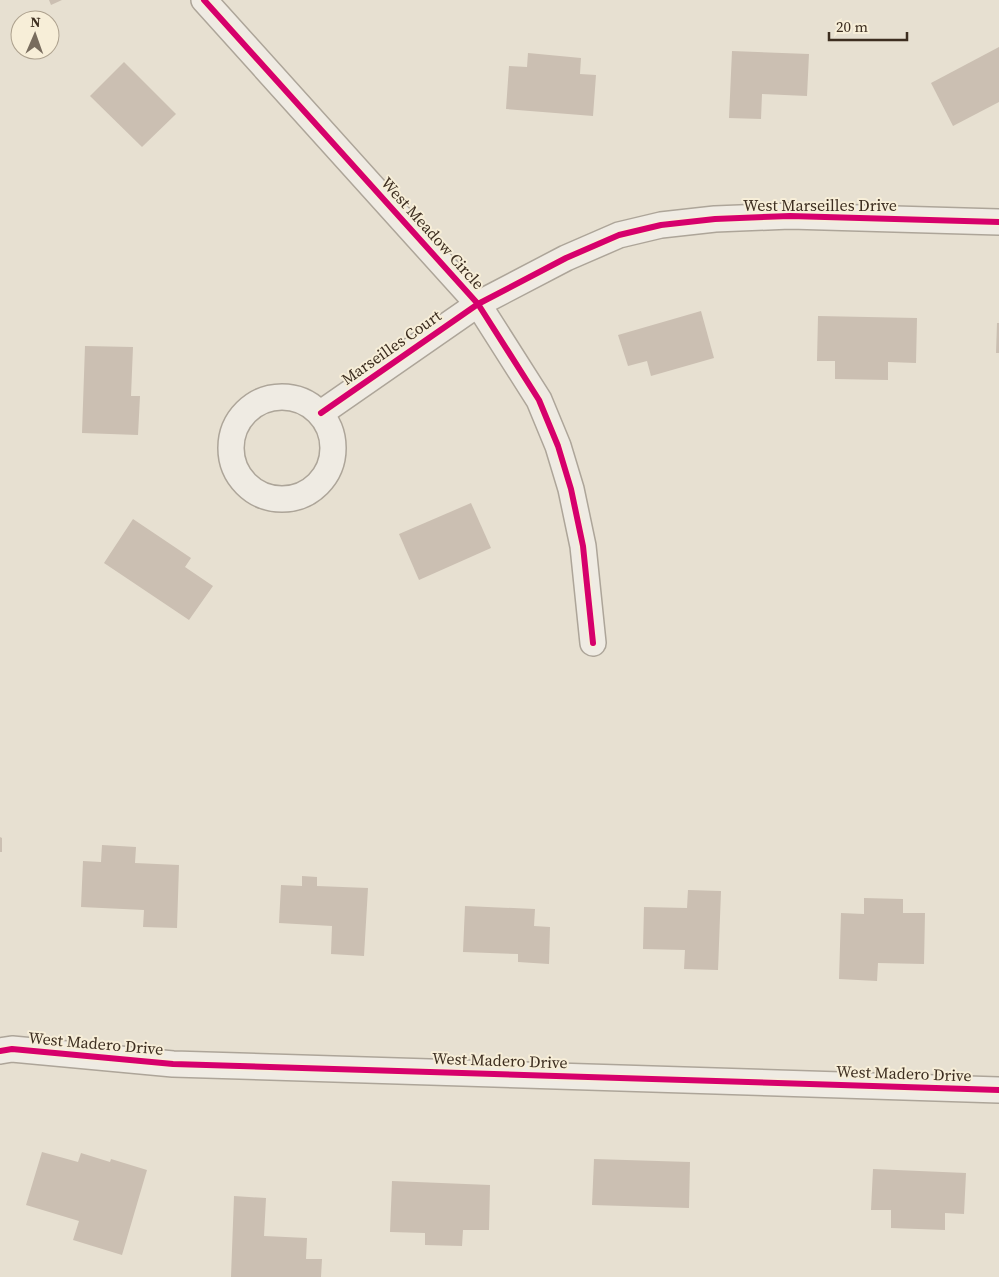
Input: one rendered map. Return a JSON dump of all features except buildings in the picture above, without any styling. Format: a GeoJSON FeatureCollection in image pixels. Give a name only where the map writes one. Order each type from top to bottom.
{"type":"FeatureCollection","features":[{"type":"Feature","properties":{"kind":"street","name":"West Meadow Circle"},"geometry":{"type":"LineString","coordinates":[[204,0],[478,304],[539,400],[558,446],[571,489],[583,546],[593,643]]}},
{"type":"Feature","properties":{"kind":"street","name":"West Marseilles Drive"},"geometry":{"type":"LineString","coordinates":[[478,304],[584,250],[618,235],[661,225],[715,219],[790,216],[999,222]]}},
{"type":"Feature","properties":{"kind":"street","name":"Marseilles Court"},"geometry":{"type":"LineString","coordinates":[[320,413],[478,304]]}},
{"type":"Feature","properties":{"kind":"street"},"geometry":{"type":"LineString","coordinates":[[290,397],[306,403],[320,413],[330,427],[334,443],[333,459],[327,474],[316,487],[302,496],[286,499],[270,498],[254,491],[242,480],[234,465],[231,448],[234,430],[243,415],[256,404],[272,398],[290,397]]}},
{"type":"Feature","properties":{"kind":"street","name":"West Madero Drive"},"geometry":{"type":"LineString","coordinates":[[0,1052],[12,1049],[182,1064],[999,1090]]}},
{"type":"Feature","properties":{"kind":"cycle path"},"geometry":{"type":"LineString","coordinates":[[204,0],[478,304],[539,400],[558,446],[571,489],[583,546],[593,643]]}},
{"type":"Feature","properties":{"kind":"cycle path"},"geometry":{"type":"LineString","coordinates":[[321,413],[478,304],[566,258],[619,235],[661,225],[715,219],[790,216],[999,222]]}},
{"type":"Feature","properties":{"kind":"cycle path"},"geometry":{"type":"LineString","coordinates":[[0,1051],[12,1049],[173,1064],[999,1090]]}}]}
